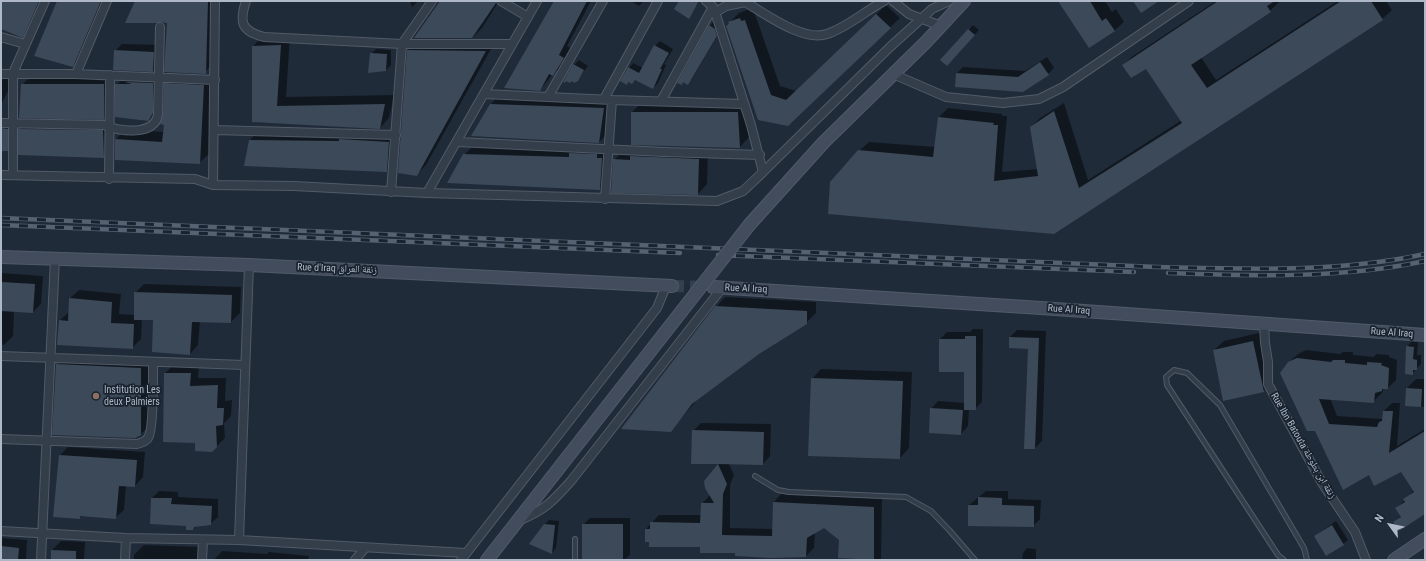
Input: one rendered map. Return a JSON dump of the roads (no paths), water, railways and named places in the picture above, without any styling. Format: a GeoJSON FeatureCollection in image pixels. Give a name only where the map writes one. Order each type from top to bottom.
{"type":"FeatureCollection","features":[{"type":"Feature","properties":{"kind":"street"},"geometry":{"type":"LineString","coordinates":[[12,175],[13,73],[45,1]]}},
{"type":"Feature","properties":{"kind":"street"},"geometry":{"type":"LineString","coordinates":[[76,74],[107,1]]}},
{"type":"Feature","properties":{"kind":"street"},"geometry":{"type":"LineString","coordinates":[[213,185],[216,1]]}},
{"type":"Feature","properties":{"kind":"street"},"geometry":{"type":"LineString","coordinates":[[246,1],[242,21],[250,31],[257,35],[274,38],[402,44],[512,44]]}},
{"type":"Feature","properties":{"kind":"street"},"geometry":{"type":"LineString","coordinates":[[391,192],[402,44],[432,1]]}},
{"type":"Feature","properties":{"kind":"street"},"geometry":{"type":"LineString","coordinates":[[500,1],[528,17]]}},
{"type":"Feature","properties":{"kind":"street"},"geometry":{"type":"LineString","coordinates":[[427,193],[458,142],[537,1]]}},
{"type":"Feature","properties":{"kind":"street"},"geometry":{"type":"LineString","coordinates":[[548,97],[603,1]]}},
{"type":"Feature","properties":{"kind":"street"},"geometry":{"type":"LineString","coordinates":[[604,199],[608,150],[608,100],[658,1]]}},
{"type":"Feature","properties":{"kind":"street"},"geometry":{"type":"LineString","coordinates":[[706,1],[714,10],[760,155],[763,172]]}},
{"type":"Feature","properties":{"kind":"street"},"geometry":{"type":"LineString","coordinates":[[661,101],[714,10],[746,2],[795,30],[819,36],[840,27],[884,1]]}},
{"type":"Feature","properties":{"kind":"street"},"geometry":{"type":"LineString","coordinates":[[893,1],[900,9],[941,26]]}},
{"type":"Feature","properties":{"kind":"street"},"geometry":{"type":"LineString","coordinates":[[1,175],[109,179],[195,179],[213,185],[294,186],[391,192],[604,199],[717,201],[743,191],[890,46],[932,9],[949,1]]}},
{"type":"Feature","properties":{"kind":"street"},"geometry":{"type":"LineString","coordinates":[[487,560],[750,224],[824,142],[941,26],[964,1]]}},
{"type":"Feature","properties":{"kind":"street"},"geometry":{"type":"LineString","coordinates":[[893,74],[946,98],[1003,103],[1039,99],[1063,87],[1189,1]]}},
{"type":"Feature","properties":{"kind":"street"},"geometry":{"type":"LineString","coordinates":[[1,124],[104,125],[109,127],[138,130],[150,128],[155,124],[158,114],[160,27]]}},
{"type":"Feature","properties":{"kind":"street"},"geometry":{"type":"LineString","coordinates":[[1,37],[26,44]]}},
{"type":"Feature","properties":{"kind":"street"},"geometry":{"type":"LineString","coordinates":[[1,74],[76,74],[215,80]]}},
{"type":"Feature","properties":{"kind":"street"},"geometry":{"type":"LineString","coordinates":[[109,179],[111,174],[109,127],[110,75]]}},
{"type":"Feature","properties":{"kind":"street"},"geometry":{"type":"LineString","coordinates":[[484,94],[608,100],[743,104]]}},
{"type":"Feature","properties":{"kind":"street"},"geometry":{"type":"LineString","coordinates":[[214,130],[396,135]]}},
{"type":"Feature","properties":{"kind":"street"},"geometry":{"type":"LineString","coordinates":[[458,142],[608,150],[760,155]]}},
{"type":"Feature","properties":{"kind":"street","name":"Rue d'Iraq زنقة العراق"},"geometry":{"type":"LineString","coordinates":[[1,257],[249,266],[669,286]]}},
{"type":"Feature","properties":{"kind":"street"},"geometry":{"type":"LineString","coordinates":[[41,560],[54,258]]}},
{"type":"Feature","properties":{"kind":"street"},"geometry":{"type":"LineString","coordinates":[[239,540],[244,365],[249,266]]}},
{"type":"Feature","properties":{"kind":"street"},"geometry":{"type":"LineString","coordinates":[[1,531],[42,532],[126,538],[239,540],[365,548],[463,557],[652,315],[669,286]]}},
{"type":"Feature","properties":{"kind":"street"},"geometry":{"type":"LineString","coordinates":[[518,520],[536,513],[551,504],[571,481],[718,287]]}},
{"type":"Feature","properties":{"kind":"street","name":"Rue Al Iraq"},"geometry":{"type":"LineString","coordinates":[[718,287],[1425,336]]}},
{"type":"Feature","properties":{"kind":"street","name":"Rue Ibn Batouta زنقة ابن بطوطة"},"geometry":{"type":"LineString","coordinates":[[1264,324],[1268,362],[1268,384],[1322,483],[1354,532],[1366,560]]}},
{"type":"Feature","properties":{"kind":"street"},"geometry":{"type":"LineString","coordinates":[[1,356],[153,363],[244,365]]}},
{"type":"Feature","properties":{"kind":"street"},"geometry":{"type":"LineString","coordinates":[[1,439],[46,442],[137,444],[143,442],[149,438],[151,425],[153,363]]}},
{"type":"Feature","properties":{"kind":"street"},"geometry":{"type":"LineString","coordinates":[[125,560],[126,538]]}},
{"type":"Feature","properties":{"kind":"street"},"geometry":{"type":"LineString","coordinates":[[202,560],[203,540]]}},
{"type":"Feature","properties":{"kind":"street"},"geometry":{"type":"LineString","coordinates":[[1394,560],[1425,540]]}},
{"type":"Feature","properties":{"kind":"street"},"geometry":{"type":"LineString","coordinates":[[355,560],[365,548]]}},
{"type":"Feature","properties":{"kind":"lane"},"geometry":{"type":"LineString","coordinates":[[1284,560],[1278,555],[1166,386],[1166,376],[1174,370],[1187,373],[1220,405],[1304,548],[1307,560]]}},
{"type":"Feature","properties":{"kind":"lane"},"geometry":{"type":"LineString","coordinates":[[754,476],[778,490],[790,492],[906,497],[931,511],[975,560]]}},
{"type":"Feature","properties":{"kind":"lane"},"geometry":{"type":"LineString","coordinates":[[575,539],[575,560]]}},
{"type":"Feature","properties":{"kind":"tunnel"},"geometry":{"type":"LineString","coordinates":[[672,286],[710,287]]}},
{"type":"Feature","properties":{"kind":"railway"},"geometry":{"type":"LineString","coordinates":[[1,218],[1157,267],[1258,269],[1325,267],[1392,260],[1425,254]]}},
{"type":"Feature","properties":{"kind":"railway"},"geometry":{"type":"LineString","coordinates":[[1,225],[680,253]]}},
{"type":"Feature","properties":{"kind":"railway"},"geometry":{"type":"LineString","coordinates":[[718,255],[1134,272]]}},
{"type":"Feature","properties":{"kind":"railway"},"geometry":{"type":"LineString","coordinates":[[1168,273],[1297,275],[1362,271],[1425,261]]}},
{"type":"Feature","properties":{"kind":"place","name":"Institution Les deux Palmiers"},"geometry":{"type":"Point","coordinates":[96,396]}}]}
